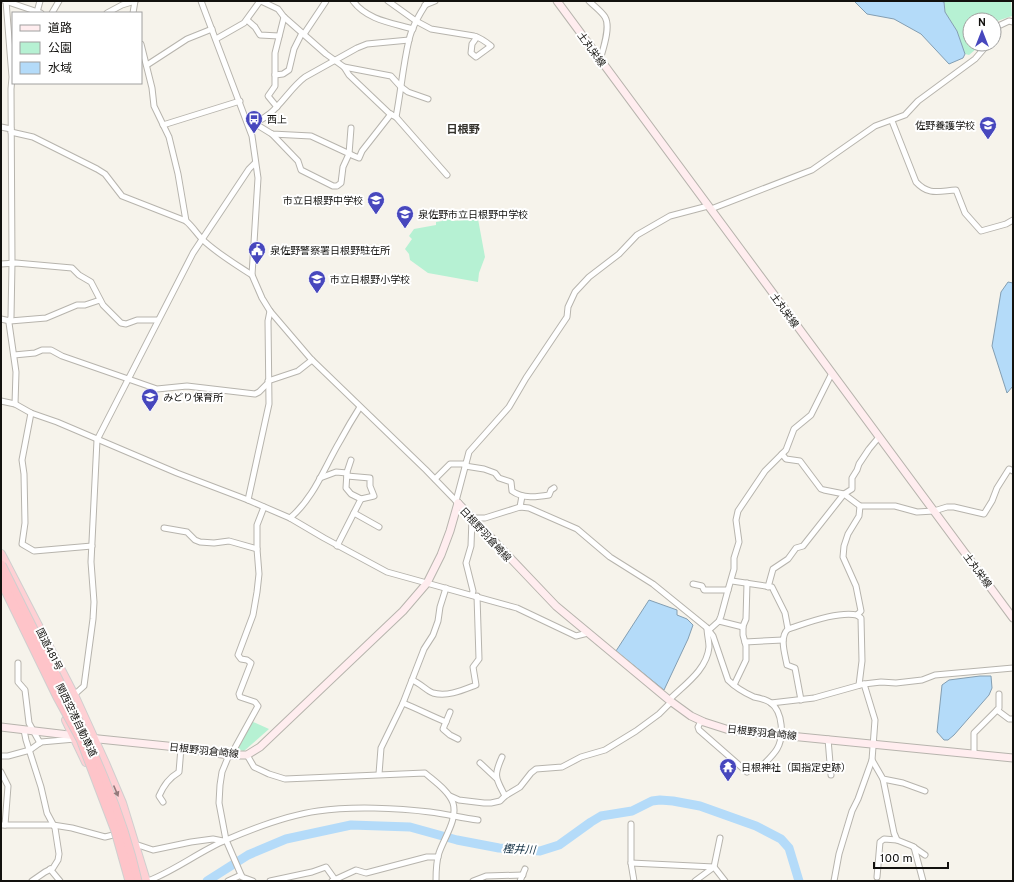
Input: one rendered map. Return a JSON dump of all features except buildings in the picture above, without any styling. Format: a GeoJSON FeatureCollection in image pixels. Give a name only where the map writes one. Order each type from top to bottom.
{"type":"FeatureCollection","features":[{"type":"Feature","properties":{"kind":"highway","name":"国道481号"},"geometry":{"type":"LineString","coordinates":[[1,554],[74,695],[94,739],[122,803],[147,881]]}},
{"type":"Feature","properties":{"kind":"highway","name":"関西空港自動車道"},"geometry":{"type":"LineString","coordinates":[[1,565],[79,722],[101,770],[123,830],[137,881]]}},
{"type":"Feature","properties":{"kind":"highway","name":"関西空港自動車道"},"geometry":{"type":"LineString","coordinates":[[1,580],[58,697],[81,740],[116,831],[130,881]]}},
{"type":"Feature","properties":{"kind":"highway","name":"国道481号"},"geometry":{"type":"LineString","coordinates":[[1,588],[92,775],[113,835],[126,881]]}},
{"type":"Feature","properties":{"kind":"main road","name":"土丸栄線"},"geometry":{"type":"LineString","coordinates":[[557,1],[1013,618]]}},
{"type":"Feature","properties":{"kind":"main road","name":"日根野羽倉崎線"},"geometry":{"type":"LineString","coordinates":[[457,502],[550,600],[670,701],[691,716],[701,721],[729,730],[1013,758]]}},
{"type":"Feature","properties":{"kind":"main road","name":"日根野羽倉崎線"},"geometry":{"type":"LineString","coordinates":[[1,727],[230,755],[247,755],[260,748],[404,611],[426,583],[441,556],[450,531],[457,502]]}},
{"type":"Feature","properties":{"kind":"street"},"geometry":{"type":"LineString","coordinates":[[15,404],[16,372],[10,321],[12,263],[12,56],[5,1],[39,12],[40,1]]}},
{"type":"Feature","properties":{"kind":"street"},"geometry":{"type":"LineString","coordinates":[[53,12],[59,1]]}},
{"type":"Feature","properties":{"kind":"street"},"geometry":{"type":"LineString","coordinates":[[109,12],[122,5],[135,1],[133,12]]}},
{"type":"Feature","properties":{"kind":"street"},"geometry":{"type":"LineString","coordinates":[[201,1],[240,101],[251,124],[258,178],[252,275],[262,298],[270,311],[312,360],[457,502]]}},
{"type":"Feature","properties":{"kind":"street"},"geometry":{"type":"LineString","coordinates":[[216,39],[244,23],[261,1],[278,10],[326,54],[344,67],[349,75],[394,116],[447,175]]}},
{"type":"Feature","properties":{"kind":"street"},"geometry":{"type":"LineString","coordinates":[[275,75],[283,74],[289,70],[294,49],[326,1]]}},
{"type":"Feature","properties":{"kind":"street"},"geometry":{"type":"LineString","coordinates":[[353,1],[359,8],[372,17],[413,29]]}},
{"type":"Feature","properties":{"kind":"street"},"geometry":{"type":"LineString","coordinates":[[389,1],[431,29],[477,37]]}},
{"type":"Feature","properties":{"kind":"street"},"geometry":{"type":"LineString","coordinates":[[272,134],[311,136],[359,158],[362,151],[394,116],[402,88],[404,59],[408,40],[416,20],[427,3],[435,1]]}},
{"type":"Feature","properties":{"kind":"street"},"geometry":{"type":"LineString","coordinates":[[589,1],[606,20],[606,36],[600,60]]}},
{"type":"Feature","properties":{"kind":"street"},"geometry":{"type":"LineString","coordinates":[[277,107],[268,96],[275,86],[275,53],[284,17]]}},
{"type":"Feature","properties":{"kind":"street"},"geometry":{"type":"LineString","coordinates":[[246,20],[255,27],[260,35],[279,36]]}},
{"type":"Feature","properties":{"kind":"street"},"geometry":{"type":"LineString","coordinates":[[1002,25],[1013,22]]}},
{"type":"Feature","properties":{"kind":"street"},"geometry":{"type":"LineString","coordinates":[[146,65],[187,39],[212,28]]}},
{"type":"Feature","properties":{"kind":"street"},"geometry":{"type":"LineString","coordinates":[[251,124],[273,111],[299,81],[357,48],[366,44],[408,40]]}},
{"type":"Feature","properties":{"kind":"street"},"geometry":{"type":"LineString","coordinates":[[142,48],[152,88],[154,106],[169,137],[181,185],[186,222]]}},
{"type":"Feature","properties":{"kind":"street"},"geometry":{"type":"LineString","coordinates":[[457,502],[469,452],[509,407],[526,378],[567,317],[568,307],[575,292],[589,277],[619,254],[638,235],[670,216],[709,208],[812,170],[875,126],[905,115],[918,101],[975,59],[981,52]]}},
{"type":"Feature","properties":{"kind":"street"},"geometry":{"type":"LineString","coordinates":[[344,67],[390,76],[408,92],[428,99]]}},
{"type":"Feature","properties":{"kind":"street"},"geometry":{"type":"LineString","coordinates":[[163,125],[240,101]]}},
{"type":"Feature","properties":{"kind":"street"},"geometry":{"type":"LineString","coordinates":[[892,121],[916,182],[923,189],[931,192],[956,190],[964,213],[981,231],[1006,224],[1013,220]]}},
{"type":"Feature","properties":{"kind":"street"},"geometry":{"type":"LineString","coordinates":[[251,124],[272,134],[298,161],[301,170],[333,186],[337,186],[341,183],[343,167],[349,154],[351,128]]}},
{"type":"Feature","properties":{"kind":"street"},"geometry":{"type":"LineString","coordinates":[[1,127],[33,137],[97,168],[105,174],[122,196],[186,222],[202,239],[228,260],[252,275]]}},
{"type":"Feature","properties":{"kind":"street"},"geometry":{"type":"LineString","coordinates":[[74,695],[84,686],[94,619],[91,569],[97,440],[193,253],[249,168],[255,163]]}},
{"type":"Feature","properties":{"kind":"street"},"geometry":{"type":"LineString","coordinates":[[1,264],[12,263],[72,268],[79,275],[91,282],[100,300],[121,324],[126,324],[137,320],[158,320]]}},
{"type":"Feature","properties":{"kind":"street"},"geometry":{"type":"LineString","coordinates":[[1,319],[10,321],[46,318],[77,305],[84,305],[100,300]]}},
{"type":"Feature","properties":{"kind":"street"},"geometry":{"type":"LineString","coordinates":[[248,500],[269,404],[268,321],[270,311]]}},
{"type":"Feature","properties":{"kind":"street"},"geometry":{"type":"LineString","coordinates":[[14,355],[35,353],[42,350],[51,350],[62,356],[157,389],[187,386],[255,394],[260,392],[268,382],[298,371],[312,360]]}},
{"type":"Feature","properties":{"kind":"street"},"geometry":{"type":"LineString","coordinates":[[708,629],[719,621],[722,616],[732,580],[734,558],[739,542],[736,520],[738,511],[764,471],[782,454],[789,444],[794,429],[811,415],[832,373]]}},
{"type":"Feature","properties":{"kind":"street"},"geometry":{"type":"LineString","coordinates":[[1,401],[15,404],[31,413],[56,422],[177,474],[248,500],[290,518],[387,572],[517,608],[576,636],[588,633]]}},
{"type":"Feature","properties":{"kind":"street"},"geometry":{"type":"LineString","coordinates":[[290,518],[304,505],[360,407]]}},
{"type":"Feature","properties":{"kind":"street"},"geometry":{"type":"LineString","coordinates":[[31,413],[22,460],[24,474],[25,523],[22,544],[34,551],[92,546]]}},
{"type":"Feature","properties":{"kind":"street"},"geometry":{"type":"LineString","coordinates":[[768,587],[773,569],[788,559],[796,548],[803,546],[844,494],[852,489],[852,478],[859,464],[879,437]]}},
{"type":"Feature","properties":{"kind":"street"},"geometry":{"type":"LineString","coordinates":[[782,454],[786,459],[800,461],[821,489],[844,494],[860,506],[895,506],[917,512],[934,511],[946,507],[954,507],[984,514],[992,501],[997,488],[1009,469],[1013,471]]}},
{"type":"Feature","properties":{"kind":"street"},"geometry":{"type":"LineString","coordinates":[[320,478],[336,472],[347,475],[370,478],[370,486],[374,496],[361,499],[351,494],[346,488],[347,475],[351,460]]}},
{"type":"Feature","properties":{"kind":"street"},"geometry":{"type":"LineString","coordinates":[[435,479],[450,464],[466,465],[495,473],[499,478],[511,482],[512,491],[522,496],[538,497],[549,495],[551,490],[554,488]]}},
{"type":"Feature","properties":{"kind":"street"},"geometry":{"type":"LineString","coordinates":[[520,508],[522,496]]}},
{"type":"Feature","properties":{"kind":"street"},"geometry":{"type":"LineString","coordinates":[[338,546],[361,499]]}},
{"type":"Feature","properties":{"kind":"street"},"geometry":{"type":"LineString","coordinates":[[857,615],[861,611],[856,586],[844,557],[844,546],[848,534],[859,516],[860,506]]}},
{"type":"Feature","properties":{"kind":"street"},"geometry":{"type":"LineString","coordinates":[[253,881],[242,877],[224,841],[219,803],[222,772],[258,706],[255,702],[240,697],[239,694],[251,663],[247,660],[241,659],[238,654],[252,615],[257,592],[259,574],[257,549],[258,524],[264,507]]}},
{"type":"Feature","properties":{"kind":"street"},"geometry":{"type":"LineString","coordinates":[[412,680],[433,693],[456,693],[476,685],[473,667],[479,659],[474,596],[466,563],[471,546],[472,518],[484,518],[520,508],[529,508],[577,528],[610,557],[653,584],[708,629],[713,636],[728,680],[752,696],[771,703],[814,698],[862,685],[881,682],[896,683],[922,680],[935,675],[1013,668]]}},
{"type":"Feature","properties":{"kind":"street"},"geometry":{"type":"LineString","coordinates":[[354,513],[379,527]]}},
{"type":"Feature","properties":{"kind":"street"},"geometry":{"type":"LineString","coordinates":[[164,528],[187,532],[195,540],[200,542],[214,543],[229,541],[257,549]]}},
{"type":"Feature","properties":{"kind":"street"},"geometry":{"type":"LineString","coordinates":[[732,580],[772,587],[785,613],[788,629]]}},
{"type":"Feature","properties":{"kind":"street"},"geometry":{"type":"LineString","coordinates":[[734,685],[746,660],[743,627],[746,619],[747,583]]}},
{"type":"Feature","properties":{"kind":"street"},"geometry":{"type":"LineString","coordinates":[[693,584],[702,586],[704,590],[728,590]]}},
{"type":"Feature","properties":{"kind":"street"},"geometry":{"type":"LineString","coordinates":[[379,774],[381,748],[403,703],[424,649],[433,635],[446,588]]}},
{"type":"Feature","properties":{"kind":"street"},"geometry":{"type":"LineString","coordinates":[[801,700],[795,668],[787,665],[783,640],[785,632],[788,629],[820,619],[850,614],[857,615],[861,618],[862,685],[875,720],[872,760],[858,799],[852,811],[839,854],[834,881]]}},
{"type":"Feature","properties":{"kind":"street"},"geometry":{"type":"LineString","coordinates":[[719,621],[743,627]]}},
{"type":"Feature","properties":{"kind":"street"},"geometry":{"type":"LineString","coordinates":[[447,795],[458,800],[491,803],[500,801],[505,796],[520,787],[530,773],[536,769],[562,767],[581,757],[605,750],[653,718],[699,670],[706,661],[709,646],[708,629]]}},
{"type":"Feature","properties":{"kind":"street"},"geometry":{"type":"LineString","coordinates":[[745,642],[783,640]]}},
{"type":"Feature","properties":{"kind":"street"},"geometry":{"type":"LineString","coordinates":[[18,663],[18,682],[26,690],[29,723],[40,743]]}},
{"type":"Feature","properties":{"kind":"street"},"geometry":{"type":"LineString","coordinates":[[974,754],[974,733],[999,708],[999,694]]}},
{"type":"Feature","properties":{"kind":"street"},"geometry":{"type":"LineString","coordinates":[[403,703],[424,712],[428,716],[446,722]]}},
{"type":"Feature","properties":{"kind":"street"},"geometry":{"type":"LineString","coordinates":[[765,763],[777,751],[781,735],[781,722],[778,713],[771,703]]}},
{"type":"Feature","properties":{"kind":"street"},"geometry":{"type":"LineString","coordinates":[[997,710],[1009,719],[1013,719]]}},
{"type":"Feature","properties":{"kind":"street"},"geometry":{"type":"LineString","coordinates":[[450,712],[443,729],[458,739]]}},
{"type":"Feature","properties":{"kind":"street"},"geometry":{"type":"LineString","coordinates":[[701,721],[698,727],[699,730],[747,772]]}},
{"type":"Feature","properties":{"kind":"street"},"geometry":{"type":"LineString","coordinates":[[24,730],[47,813],[55,828],[59,854],[56,865],[32,881]]}},
{"type":"Feature","properties":{"kind":"street"},"geometry":{"type":"LineString","coordinates":[[2,756],[30,750],[40,743],[74,737]]}},
{"type":"Feature","properties":{"kind":"street"},"geometry":{"type":"LineString","coordinates":[[828,739],[831,775]]}},
{"type":"Feature","properties":{"kind":"street"},"geometry":{"type":"LineString","coordinates":[[163,802],[159,796],[164,784],[179,772],[181,748]]}},
{"type":"Feature","properties":{"kind":"street"},"geometry":{"type":"LineString","coordinates":[[247,755],[254,767],[285,779],[425,773],[441,787],[452,802],[455,813],[438,857],[436,881]]}},
{"type":"Feature","properties":{"kind":"street"},"geometry":{"type":"LineString","coordinates":[[496,778],[496,771],[502,757]]}},
{"type":"Feature","properties":{"kind":"street"},"geometry":{"type":"LineString","coordinates":[[872,760],[883,779],[894,833],[897,840]]}},
{"type":"Feature","properties":{"kind":"street"},"geometry":{"type":"LineString","coordinates":[[480,764],[496,778],[505,796]]}},
{"type":"Feature","properties":{"kind":"street"},"geometry":{"type":"LineString","coordinates":[[1,772],[8,786],[3,825],[53,825],[72,828],[105,837],[113,835]]}},
{"type":"Feature","properties":{"kind":"street"},"geometry":{"type":"LineString","coordinates":[[883,779],[903,783],[925,791]]}},
{"type":"Feature","properties":{"kind":"street"},"geometry":{"type":"LineString","coordinates":[[147,881],[162,876],[224,841],[267,824],[319,810],[410,810],[478,820]]}},
{"type":"Feature","properties":{"kind":"street"},"geometry":{"type":"LineString","coordinates":[[631,824],[631,863],[634,881]]}},
{"type":"Feature","properties":{"kind":"street"},"geometry":{"type":"LineString","coordinates":[[695,881],[714,867],[720,838]]}},
{"type":"Feature","properties":{"kind":"street"},"geometry":{"type":"LineString","coordinates":[[134,844],[153,850],[213,839],[224,841]]}},
{"type":"Feature","properties":{"kind":"street"},"geometry":{"type":"LineString","coordinates":[[877,877],[880,842],[884,839],[897,840],[914,847],[925,855]]}},
{"type":"Feature","properties":{"kind":"street"},"geometry":{"type":"LineString","coordinates":[[914,847],[923,881]]}},
{"type":"Feature","properties":{"kind":"street"},"geometry":{"type":"LineString","coordinates":[[270,881],[312,872],[326,867],[334,880],[356,870],[366,873],[427,857],[438,857]]}},
{"type":"Feature","properties":{"kind":"street"},"geometry":{"type":"LineString","coordinates":[[631,863],[714,867],[725,881]]}},
{"type":"Feature","properties":{"kind":"street"},"geometry":{"type":"LineString","coordinates":[[50,869],[60,881]]}},
{"type":"Feature","properties":{"kind":"street"},"geometry":{"type":"LineString","coordinates":[[520,881],[525,869]]}},
{"type":"Feature","properties":{"kind":"street"},"geometry":{"type":"LineString","coordinates":[[228,881],[241,874]]}},
{"type":"Feature","properties":{"kind":"street"},"geometry":{"type":"LineString","coordinates":[[473,881],[486,876],[523,875]]}},
{"type":"Feature","properties":{"kind":"green space"},"geometry":{"type":"Polygon","coordinates":[[[941,1],[1011,1],[1012,16],[1002,19],[1002,12],[962,12],[962,45],[957,31],[945,12],[944,2],[941,1]]]}},
{"type":"Feature","properties":{"kind":"green space"},"geometry":{"type":"Polygon","coordinates":[[[964,52],[973,52],[969,55],[965,54],[964,52]]]}},
{"type":"Feature","properties":{"kind":"green space"},"geometry":{"type":"Polygon","coordinates":[[[451,217],[452,221],[478,219],[485,257],[479,273],[478,282],[428,273],[410,260],[409,254],[405,249],[412,239],[409,236],[414,229],[436,225],[436,222],[442,221],[442,218],[451,217]]]}},
{"type":"Feature","properties":{"kind":"green space"},"geometry":{"type":"Polygon","coordinates":[[[251,721],[269,729],[244,751],[234,749],[251,721]]]}},
{"type":"Feature","properties":{"kind":"water"},"geometry":{"type":"Polygon","coordinates":[[[854,1],[944,2],[945,12],[957,31],[962,45],[962,52],[964,52],[965,54],[963,58],[949,64],[921,34],[894,19],[867,14],[854,1]]]}},
{"type":"Feature","properties":{"kind":"water"},"geometry":{"type":"Polygon","coordinates":[[[1008,282],[1013,283],[1013,386],[1007,393],[992,346],[1001,292],[1008,282]]]}},
{"type":"Feature","properties":{"kind":"water"},"geometry":{"type":"Polygon","coordinates":[[[649,600],[677,610],[677,615],[687,619],[693,625],[664,690],[616,651],[649,600]]]}},
{"type":"Feature","properties":{"kind":"water"},"geometry":{"type":"Polygon","coordinates":[[[991,676],[992,688],[989,695],[954,735],[948,740],[944,740],[937,732],[942,685],[949,680],[991,676]]]}},
{"type":"Feature","properties":{"kind":"waterway","name":"樫井川"},"geometry":{"type":"LineString","coordinates":[[207,881],[248,855],[286,839],[351,825],[410,827],[457,840],[499,848],[540,851],[559,845],[601,816],[632,811],[652,801],[660,800],[700,806],[756,826],[781,839],[789,848],[799,881]]}},
{"type":"Feature","properties":{"kind":"place","name":"西上"},"geometry":{"type":"Point","coordinates":[254,134]}},
{"type":"Feature","properties":{"kind":"place","name":"佐野養護学校"},"geometry":{"type":"Point","coordinates":[988,140]}},
{"type":"Feature","properties":{"kind":"place","name":"市立日根野中学校"},"geometry":{"type":"Point","coordinates":[376,215]}},
{"type":"Feature","properties":{"kind":"place","name":"泉佐野市立日根野中学校"},"geometry":{"type":"Point","coordinates":[405,229]}},
{"type":"Feature","properties":{"kind":"place","name":"泉佐野警察署日根野駐在所"},"geometry":{"type":"Point","coordinates":[257,265]}},
{"type":"Feature","properties":{"kind":"place","name":"市立日根野小学校"},"geometry":{"type":"Point","coordinates":[317,294]}},
{"type":"Feature","properties":{"kind":"place","name":"みどり保育所"},"geometry":{"type":"Point","coordinates":[150,412]}},
{"type":"Feature","properties":{"kind":"place","name":"日根神社（国指定史跡）"},"geometry":{"type":"Point","coordinates":[728,782]}},
{"type":"Feature","properties":{"kind":"district","name":"日根野"},"geometry":{"type":"Point","coordinates":[463,129]}}]}
